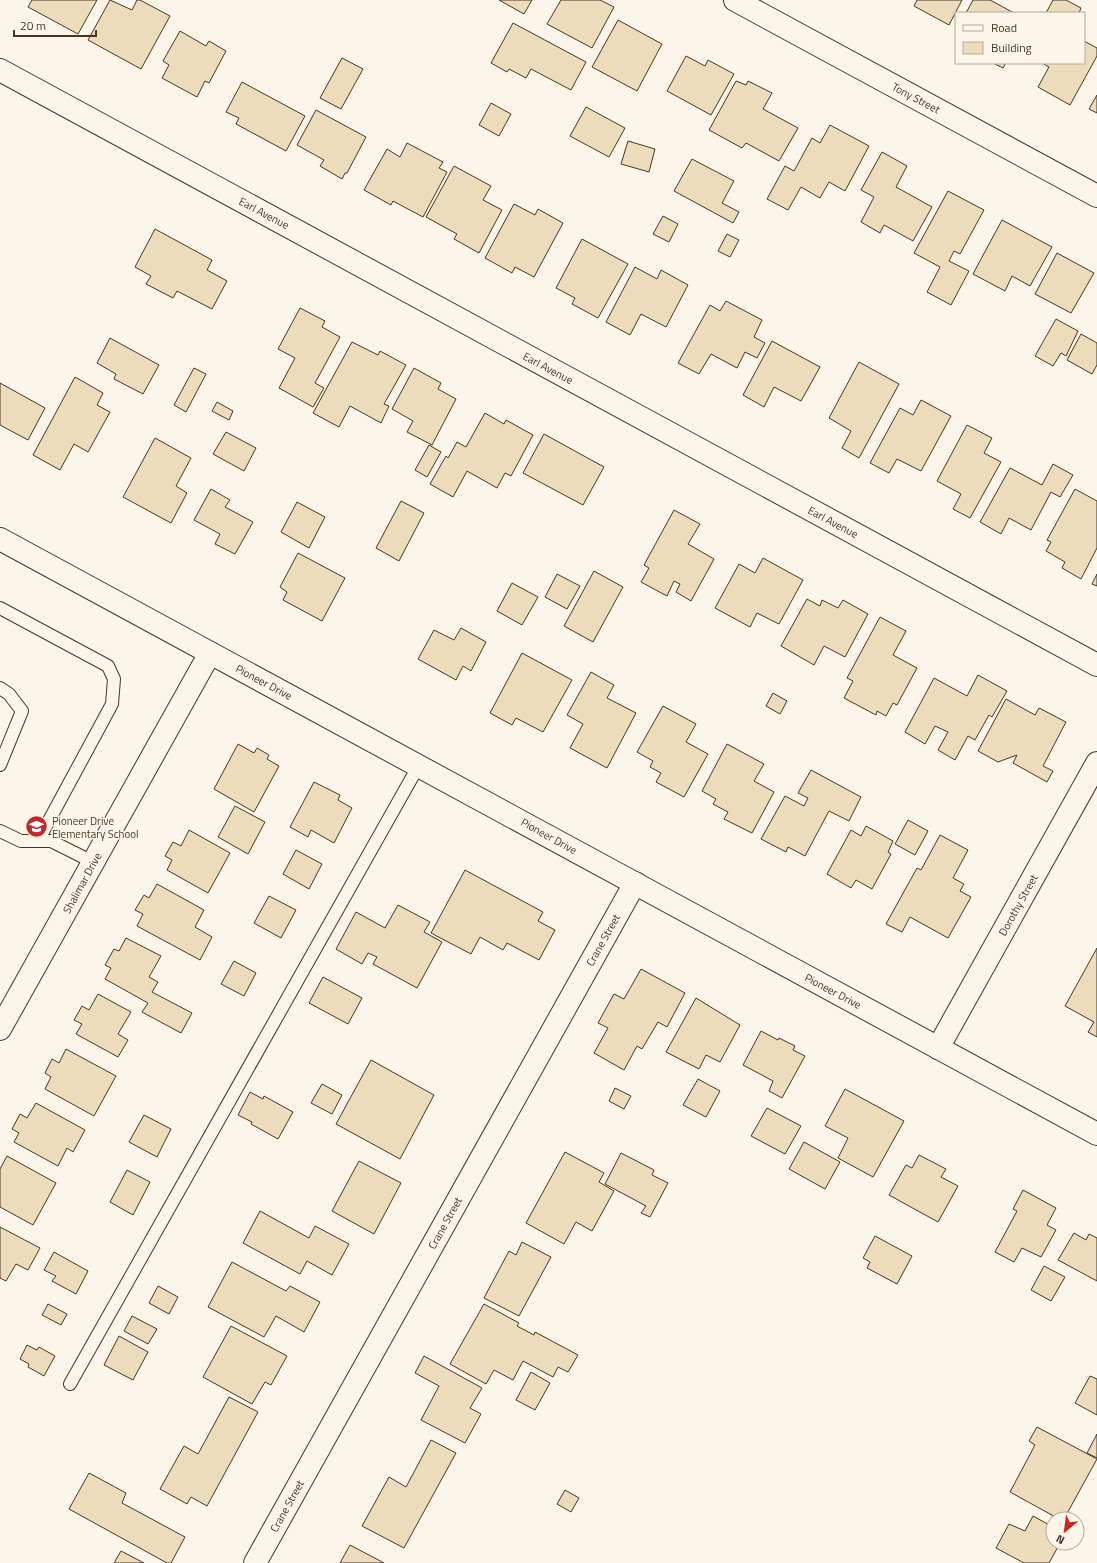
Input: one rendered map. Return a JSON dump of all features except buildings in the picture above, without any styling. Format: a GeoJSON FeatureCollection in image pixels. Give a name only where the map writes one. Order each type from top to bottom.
{"type":"FeatureCollection","features":[{"type":"Feature","properties":{"kind":"street","name":"Tony Street"},"geometry":{"type":"LineString","coordinates":[[735,0],[1097,196]]}},
{"type":"Feature","properties":{"kind":"street","name":"Earl Avenue"},"geometry":{"type":"LineString","coordinates":[[0,70],[1097,665]]}},
{"type":"Feature","properties":{"kind":"street","name":"Pioneer Drive"},"geometry":{"type":"LineString","coordinates":[[0,539],[1097,1134]]}},
{"type":"Feature","properties":{"kind":"street","name":"Shalimar Drive"},"geometry":{"type":"LineString","coordinates":[[0,1029],[210,653]]}},
{"type":"Feature","properties":{"kind":"street","name":"Dorothy Street"},"geometry":{"type":"LineString","coordinates":[[938,1048],[1097,763]]}},
{"type":"Feature","properties":{"kind":"street","name":"Crane Street"},"geometry":{"type":"LineString","coordinates":[[255,1563],[635,883]]}},
{"type":"Feature","properties":{"kind":"lane"},"geometry":{"type":"LineString","coordinates":[[0,608],[108,666],[114,679],[112,704],[38,841]]}},
{"type":"Feature","properties":{"kind":"lane"},"geometry":{"type":"LineString","coordinates":[[0,688],[9,694],[22,711],[0,765]]}},
{"type":"Feature","properties":{"kind":"lane"},"geometry":{"type":"LineString","coordinates":[[70,1384],[419,765]]}},
{"type":"Feature","properties":{"kind":"lane"},"geometry":{"type":"LineString","coordinates":[[0,831],[21,841],[51,841],[93,862]]}},
{"type":"Feature","properties":{"kind":"place","name":"Pioneer Drive Elementary School"},"geometry":{"type":"Point","coordinates":[36,827]}}]}
